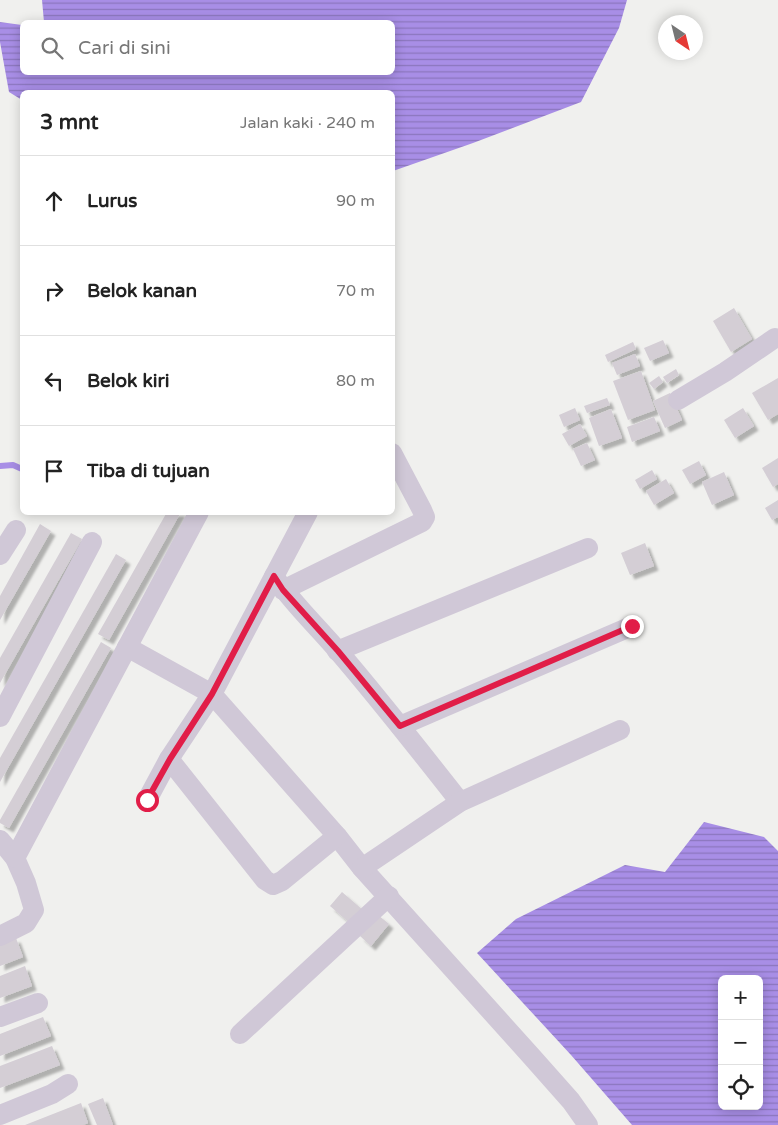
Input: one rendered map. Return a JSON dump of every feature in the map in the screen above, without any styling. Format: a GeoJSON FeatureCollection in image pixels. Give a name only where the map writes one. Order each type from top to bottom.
{"type":"FeatureCollection","features":[{"type":"Feature","properties":{"kind":"street"},"geometry":{"type":"LineString","coordinates":[[678,400],[777,340]]}},
{"type":"Feature","properties":{"kind":"street"},"geometry":{"type":"LineString","coordinates":[[279,583],[422,522],[425,517],[395,459]]}},
{"type":"Feature","properties":{"kind":"street"},"geometry":{"type":"LineString","coordinates":[[15,858],[197,515]]}},
{"type":"Feature","properties":{"kind":"street"},"geometry":{"type":"LineString","coordinates":[[147,800],[170,759],[279,583],[307,515]]}},
{"type":"Feature","properties":{"kind":"street"},"geometry":{"type":"LineString","coordinates":[[0,555],[16,530]]}},
{"type":"Feature","properties":{"kind":"street"},"geometry":{"type":"LineString","coordinates":[[0,717],[92,542]]}},
{"type":"Feature","properties":{"kind":"street"},"geometry":{"type":"LineString","coordinates":[[338,651],[588,548]]}},
{"type":"Feature","properties":{"kind":"street"},"geometry":{"type":"LineString","coordinates":[[279,583],[400,726],[460,802]]}},
{"type":"Feature","properties":{"kind":"street"},"geometry":{"type":"LineString","coordinates":[[400,726],[632,626]]}},
{"type":"Feature","properties":{"kind":"street"},"geometry":{"type":"LineString","coordinates":[[127,646],[212,694],[337,836],[362,868],[551,1079],[588,1125]]}},
{"type":"Feature","properties":{"kind":"street"},"geometry":{"type":"LineString","coordinates":[[362,868],[460,802],[620,730]]}},
{"type":"Feature","properties":{"kind":"street"},"geometry":{"type":"LineString","coordinates":[[170,759],[265,880],[273,885],[282,881],[337,836]]}},
{"type":"Feature","properties":{"kind":"street"},"geometry":{"type":"LineString","coordinates":[[0,842],[15,858],[26,883],[34,910],[26,923],[0,936]]}},
{"type":"Feature","properties":{"kind":"street"},"geometry":{"type":"LineString","coordinates":[[240,1034],[389,896]]}},
{"type":"Feature","properties":{"kind":"street"},"geometry":{"type":"LineString","coordinates":[[0,1017],[38,1002]]}},
{"type":"Feature","properties":{"kind":"street"},"geometry":{"type":"LineString","coordinates":[[0,1115],[52,1094],[68,1084]]}},
{"type":"Feature","properties":{"kind":"shaded area"},"geometry":{"type":"Polygon","coordinates":[[[42,0],[627,0],[619,28],[581,102],[395,170],[395,90],[20,90],[20,99],[9,92],[0,42],[0,22],[20,25],[20,75],[395,75],[395,20],[44,20],[42,0]]]}},
{"type":"Feature","properties":{"kind":"shaded area"},"geometry":{"type":"Polygon","coordinates":[[[704,822],[764,837],[778,851],[778,1125],[632,1125],[571,1055],[477,953],[516,919],[625,865],[665,872],[704,822]]]}},
{"type":"Feature","properties":{"kind":"building"},"geometry":{"type":"Polygon","coordinates":[[[734,308],[752,339],[731,352],[713,321],[734,308]]]}},
{"type":"Feature","properties":{"kind":"building"},"geometry":{"type":"Polygon","coordinates":[[[663,340],[669,353],[650,361],[644,348],[663,340]]]}},
{"type":"Feature","properties":{"kind":"building"},"geometry":{"type":"Polygon","coordinates":[[[633,342],[636,349],[608,362],[605,355],[633,342]]]}},
{"type":"Feature","properties":{"kind":"building"},"geometry":{"type":"Polygon","coordinates":[[[635,354],[640,366],[617,375],[612,363],[635,354]]]}},
{"type":"Feature","properties":{"kind":"building"},"geometry":{"type":"Polygon","coordinates":[[[676,369],[679,375],[667,383],[663,377],[676,369]]]}},
{"type":"Feature","properties":{"kind":"building"},"geometry":{"type":"Polygon","coordinates":[[[641,371],[655,410],[628,420],[613,381],[641,371]]]}},
{"type":"Feature","properties":{"kind":"building"},"geometry":{"type":"Polygon","coordinates":[[[659,376],[663,382],[654,389],[649,383],[659,376]]]}},
{"type":"Feature","properties":{"kind":"building"},"geometry":{"type":"Polygon","coordinates":[[[778,378],[778,414],[768,420],[752,393],[778,378]]]}},
{"type":"Feature","properties":{"kind":"building"},"geometry":{"type":"Polygon","coordinates":[[[670,393],[682,420],[665,428],[653,401],[670,393]]]}},
{"type":"Feature","properties":{"kind":"building"},"geometry":{"type":"Polygon","coordinates":[[[607,398],[610,405],[587,413],[584,406],[607,398]]]}},
{"type":"Feature","properties":{"kind":"building"},"geometry":{"type":"Polygon","coordinates":[[[575,408],[580,420],[564,427],[559,415],[575,408]]]}},
{"type":"Feature","properties":{"kind":"building"},"geometry":{"type":"Polygon","coordinates":[[[743,408],[754,426],[735,438],[724,420],[743,408]]]}},
{"type":"Feature","properties":{"kind":"building"},"geometry":{"type":"Polygon","coordinates":[[[611,409],[622,438],[599,446],[589,418],[611,409]]]}},
{"type":"Feature","properties":{"kind":"building"},"geometry":{"type":"Polygon","coordinates":[[[654,417],[660,431],[632,442],[627,427],[654,417]]]}},
{"type":"Feature","properties":{"kind":"building"},"geometry":{"type":"Polygon","coordinates":[[[580,424],[587,436],[569,446],[562,434],[580,424]]]}},
{"type":"Feature","properties":{"kind":"building"},"geometry":{"type":"Polygon","coordinates":[[[587,443],[595,460],[581,466],[573,449],[587,443]]]}},
{"type":"Feature","properties":{"kind":"building"},"geometry":{"type":"Polygon","coordinates":[[[778,458],[778,484],[773,487],[762,468],[778,458]]]}},
{"type":"Feature","properties":{"kind":"building"},"geometry":{"type":"Polygon","coordinates":[[[699,461],[706,475],[690,484],[682,470],[699,461]]]}},
{"type":"Feature","properties":{"kind":"building"},"geometry":{"type":"Polygon","coordinates":[[[652,470],[657,479],[640,489],[635,480],[652,470]]]}},
{"type":"Feature","properties":{"kind":"building"},"geometry":{"type":"Polygon","coordinates":[[[724,472],[734,495],[712,505],[702,482],[724,472]]]}},
{"type":"Feature","properties":{"kind":"building"},"geometry":{"type":"Polygon","coordinates":[[[666,479],[674,493],[654,505],[646,491],[666,479]]]}},
{"type":"Feature","properties":{"kind":"building"},"geometry":{"type":"Polygon","coordinates":[[[778,500],[778,517],[772,520],[765,508],[778,500]]]}},
{"type":"Feature","properties":{"kind":"building"},"geometry":{"type":"Polygon","coordinates":[[[165,515],[179,515],[109,640],[98,634],[165,515]]]}},
{"type":"Feature","properties":{"kind":"building"},"geometry":{"type":"Polygon","coordinates":[[[40,524],[51,531],[0,620],[0,596],[40,524]]]}},
{"type":"Feature","properties":{"kind":"building"},"geometry":{"type":"Polygon","coordinates":[[[71,533],[82,539],[0,683],[0,658],[71,533]]]}},
{"type":"Feature","properties":{"kind":"building"},"geometry":{"type":"Polygon","coordinates":[[[645,543],[654,566],[630,575],[621,553],[645,543]]]}},
{"type":"Feature","properties":{"kind":"building"},"geometry":{"type":"Polygon","coordinates":[[[116,554],[126,560],[0,782],[0,758],[116,554]]]}},
{"type":"Feature","properties":{"kind":"building"},"geometry":{"type":"Polygon","coordinates":[[[101,642],[111,648],[9,828],[0,823],[0,820],[101,642]]]}},
{"type":"Feature","properties":{"kind":"building"},"geometry":{"type":"Polygon","coordinates":[[[342,892],[364,911],[352,925],[330,906],[342,892]]]}},
{"type":"Feature","properties":{"kind":"building"},"geometry":{"type":"Polygon","coordinates":[[[378,915],[389,924],[371,946],[360,936],[378,915]]]}},
{"type":"Feature","properties":{"kind":"building"},"geometry":{"type":"Polygon","coordinates":[[[16,938],[23,957],[0,966],[0,944],[16,938]]]}},
{"type":"Feature","properties":{"kind":"building"},"geometry":{"type":"Polygon","coordinates":[[[25,966],[32,986],[0,998],[0,976],[25,966]]]}},
{"type":"Feature","properties":{"kind":"building"},"geometry":{"type":"Polygon","coordinates":[[[43,1017],[51,1036],[0,1056],[0,1034],[43,1017]]]}},
{"type":"Feature","properties":{"kind":"building"},"geometry":{"type":"Polygon","coordinates":[[[52,1046],[60,1065],[0,1088],[0,1066],[52,1046]]]}},
{"type":"Feature","properties":{"kind":"building"},"geometry":{"type":"Polygon","coordinates":[[[103,1098],[113,1125],[97,1125],[88,1104],[103,1098]]]}},
{"type":"Feature","properties":{"kind":"building"},"geometry":{"type":"Polygon","coordinates":[[[81,1103],[88,1123],[83,1125],[25,1125],[81,1103]]]}},
{"type":"Feature","properties":{"kind":"waterway"},"geometry":{"type":"LineString","coordinates":[[0,466],[13,465],[20,468]]}},
{"type":"Feature","properties":{"kind":"route"},"geometry":{"type":"LineString","coordinates":[[147,800],[170,759],[212,694],[274,576],[283,590],[338,651],[400,726],[632,626]]}}]}
